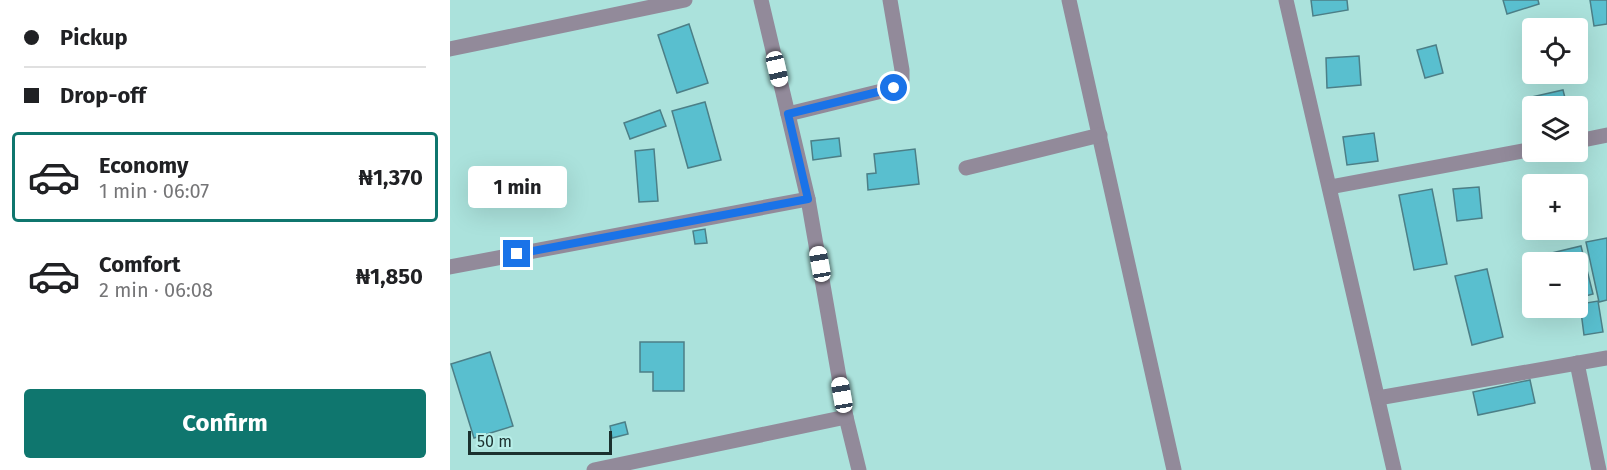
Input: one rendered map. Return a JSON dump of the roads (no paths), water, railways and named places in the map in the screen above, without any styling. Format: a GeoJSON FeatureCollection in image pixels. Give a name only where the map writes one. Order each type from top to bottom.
{"type":"FeatureCollection","features":[{"type":"Feature","properties":{"kind":"street"},"geometry":{"type":"LineString","coordinates":[[450,49],[685,0]]}},
{"type":"Feature","properties":{"kind":"street"},"geometry":{"type":"LineString","coordinates":[[761,0],[808,199],[846,417],[859,470]]}},
{"type":"Feature","properties":{"kind":"street"},"geometry":{"type":"LineString","coordinates":[[788,114],[894,88],[902,80],[903,70],[890,0]]}},
{"type":"Feature","properties":{"kind":"street"},"geometry":{"type":"LineString","coordinates":[[1069,0],[1174,470]]}},
{"type":"Feature","properties":{"kind":"street"},"geometry":{"type":"LineString","coordinates":[[1286,0],[1394,470]]}},
{"type":"Feature","properties":{"kind":"street"},"geometry":{"type":"LineString","coordinates":[[966,168],[1100,135]]}},
{"type":"Feature","properties":{"kind":"street"},"geometry":{"type":"LineString","coordinates":[[1588,139],[1607,135]]}},
{"type":"Feature","properties":{"kind":"street"},"geometry":{"type":"LineString","coordinates":[[1330,187],[1522,151]]}},
{"type":"Feature","properties":{"kind":"street"},"geometry":{"type":"LineString","coordinates":[[450,267],[808,199]]}},
{"type":"Feature","properties":{"kind":"street"},"geometry":{"type":"LineString","coordinates":[[1378,398],[1607,358]]}},
{"type":"Feature","properties":{"kind":"street"},"geometry":{"type":"LineString","coordinates":[[1577,363],[1599,470]]}},
{"type":"Feature","properties":{"kind":"street"},"geometry":{"type":"LineString","coordinates":[[594,470],[846,417]]}}]}
